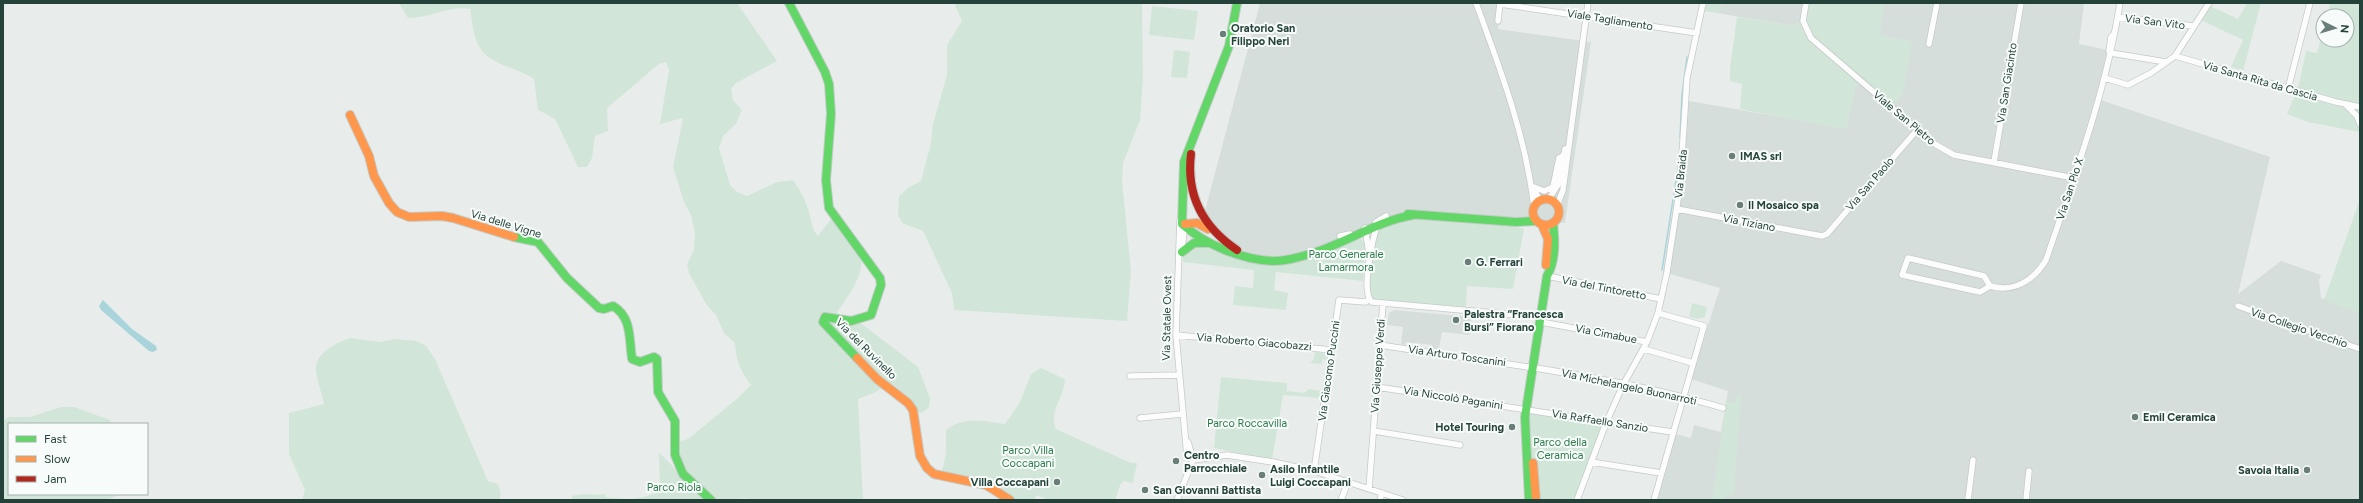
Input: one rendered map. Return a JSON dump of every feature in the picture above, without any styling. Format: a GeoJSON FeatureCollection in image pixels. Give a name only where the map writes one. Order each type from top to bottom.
{"type":"FeatureCollection","features":[{"type":"Feature","properties":{"kind":"street","name":"Via del Ruvinello"},"geometry":{"type":"LineString","coordinates":[[789,3],[825,72],[829,84],[831,114],[826,180],[830,211],[877,272],[881,285],[871,315],[851,321],[826,317],[824,322],[877,379],[908,402],[913,410],[920,456],[927,468],[934,474],[986,485],[1010,500]]}},
{"type":"Feature","properties":{"kind":"street","name":"Via Statale Ovest"},"geometry":{"type":"LineString","coordinates":[[1193,460],[1182,414],[1176,335],[1179,234],[1184,162],[1190,143],[1229,46],[1237,3]]}},
{"type":"Feature","properties":{"kind":"street"},"geometry":{"type":"LineString","coordinates":[[1476,3],[1501,71],[1533,186],[1538,197],[1557,206]]}},
{"type":"Feature","properties":{"kind":"street"},"geometry":{"type":"LineString","coordinates":[[1498,21],[1500,3]]}},
{"type":"Feature","properties":{"kind":"street","name":"Viale Tagliamento"},"geometry":{"type":"LineString","coordinates":[[1500,3],[1696,33]]}},
{"type":"Feature","properties":{"kind":"street"},"geometry":{"type":"LineString","coordinates":[[1530,500],[1526,417],[1548,275],[1551,269],[1555,244],[1553,223],[1558,217],[1557,206],[1563,190],[1588,3]]}},
{"type":"Feature","properties":{"kind":"street","name":"Via Braida"},"geometry":{"type":"LineString","coordinates":[[1577,500],[1606,423],[1623,385],[1648,342],[1658,313],[1677,209],[1684,150],[1687,78],[1703,3]]}},
{"type":"Feature","properties":{"kind":"street","name":"Viale San Pietro"},"geometry":{"type":"LineString","coordinates":[[1806,3],[1803,21],[1811,38],[1932,144],[1954,155],[2074,178]]}},
{"type":"Feature","properties":{"kind":"street"},"geometry":{"type":"LineString","coordinates":[[1929,44],[1937,3]]}},
{"type":"Feature","properties":{"kind":"street","name":"Via San Giacinto"},"geometry":{"type":"LineString","coordinates":[[1994,162],[2021,3]]}},
{"type":"Feature","properties":{"kind":"street","name":"Via San Pio X"},"geometry":{"type":"LineString","coordinates":[[1990,286],[1984,276],[1908,258],[1902,275],[1980,292],[1990,286],[2011,287],[2023,284],[2040,270],[2046,260],[2074,178],[2105,78],[2110,53],[2111,37],[2114,34],[2120,3]]}},
{"type":"Feature","properties":{"kind":"street"},"geometry":{"type":"LineString","coordinates":[[2105,78],[2128,84],[2151,73],[2175,56],[2209,3]]}},
{"type":"Feature","properties":{"kind":"street"},"geometry":{"type":"LineString","coordinates":[[2288,89],[2310,3]]}},
{"type":"Feature","properties":{"kind":"street","name":"Via San Vito"},"geometry":{"type":"LineString","coordinates":[[2118,17],[2193,26]]}},
{"type":"Feature","properties":{"kind":"street"},"geometry":{"type":"LineString","coordinates":[[2110,53],[2166,62]]}},
{"type":"Feature","properties":{"kind":"street","name":"Via Santa Rita da Cascia"},"geometry":{"type":"LineString","coordinates":[[2175,56],[2346,105],[2360,107]]}},
{"type":"Feature","properties":{"kind":"street"},"geometry":{"type":"LineString","coordinates":[[2346,105],[2357,116],[2360,124]]}},
{"type":"Feature","properties":{"kind":"street","name":"Via delle Vigne"},"geometry":{"type":"LineString","coordinates":[[350,115],[370,156],[374,176],[389,203],[397,212],[409,217],[442,216],[453,218],[499,234],[538,242],[567,278],[599,308],[604,309],[613,306],[623,312],[627,322],[632,359],[640,362],[654,357],[657,359],[658,392],[675,421],[675,455],[683,474],[695,487],[711,500]]}},
{"type":"Feature","properties":{"kind":"street","name":"Via Statale Ovest"},"geometry":{"type":"LineString","coordinates":[[1179,262],[1182,252],[1191,154],[1202,116]]}},
{"type":"Feature","properties":{"kind":"street","name":"Via San Paolo"},"geometry":{"type":"LineString","coordinates":[[1822,236],[1827,234],[1916,130]]}},
{"type":"Feature","properties":{"kind":"street"},"geometry":{"type":"LineString","coordinates":[[1502,220],[1526,217],[1545,200],[1558,185],[1564,155],[1568,145]]}},
{"type":"Feature","properties":{"kind":"street"},"geometry":{"type":"LineString","coordinates":[[1533,186],[1544,191],[1553,187],[1559,158],[1564,155]]}},
{"type":"Feature","properties":{"kind":"street"},"geometry":{"type":"LineString","coordinates":[[1189,172],[1194,198],[1201,215],[1212,231]]}},
{"type":"Feature","properties":{"kind":"street","name":"Via Statale Ovest"},"geometry":{"type":"LineString","coordinates":[[1179,234],[1184,225],[1184,190],[1182,186]]}},
{"type":"Feature","properties":{"kind":"street"},"geometry":{"type":"LineString","coordinates":[[1533,186],[1534,209],[1539,223],[1548,239],[1546,269],[1548,275]]}},
{"type":"Feature","properties":{"kind":"street","name":"Via Tiziano"},"geometry":{"type":"LineString","coordinates":[[1677,209],[1822,236]]}},
{"type":"Feature","properties":{"kind":"street"},"geometry":{"type":"LineString","coordinates":[[1305,255],[1340,236],[1386,216],[1401,213],[1413,215],[1553,223]]}},
{"type":"Feature","properties":{"kind":"street"},"geometry":{"type":"LineString","coordinates":[[1340,236],[1378,225],[1391,219],[1413,215]]}},
{"type":"Feature","properties":{"kind":"street"},"geometry":{"type":"LineString","coordinates":[[1184,225],[1195,235],[1240,256],[1275,261],[1305,255],[1366,228],[1386,216]]}},
{"type":"Feature","properties":{"kind":"street"},"geometry":{"type":"LineString","coordinates":[[1184,225],[1194,222],[1201,223],[1223,242],[1245,256]]}},
{"type":"Feature","properties":{"kind":"street"},"geometry":{"type":"LineString","coordinates":[[1369,299],[1367,293],[1370,255],[1373,239],[1378,225]]}},
{"type":"Feature","properties":{"kind":"street"},"geometry":{"type":"LineString","coordinates":[[1366,228],[1373,239]]}},
{"type":"Feature","properties":{"kind":"street"},"geometry":{"type":"LineString","coordinates":[[1366,228],[1370,255]]}},
{"type":"Feature","properties":{"kind":"street"},"geometry":{"type":"LineString","coordinates":[[1182,252],[1194,243],[1210,243]]}},
{"type":"Feature","properties":{"kind":"street","name":"Via del Tintoretto"},"geometry":{"type":"LineString","coordinates":[[1548,275],[1661,299]]}},
{"type":"Feature","properties":{"kind":"street","name":"Via Giuseppe Verdi"},"geometry":{"type":"LineString","coordinates":[[1369,299],[1372,302],[1383,303],[1369,489]]}},
{"type":"Feature","properties":{"kind":"street","name":"Via Giacomo Puccini"},"geometry":{"type":"LineString","coordinates":[[1314,471],[1339,300],[1366,302],[1369,299]]}},
{"type":"Feature","properties":{"kind":"street","name":"Via Cimabue"},"geometry":{"type":"LineString","coordinates":[[1383,303],[1541,320],[1648,342]]}},
{"type":"Feature","properties":{"kind":"street","name":"Via Collegio Vecchio"},"geometry":{"type":"LineString","coordinates":[[2238,306],[2360,349]]}},
{"type":"Feature","properties":{"kind":"street"},"geometry":{"type":"LineString","coordinates":[[1654,500],[1682,397],[1704,326],[1658,313]]}},
{"type":"Feature","properties":{"kind":"street","name":"Via Roberto Giacobazzi"},"geometry":{"type":"LineString","coordinates":[[1176,335],[1332,350]]}},
{"type":"Feature","properties":{"kind":"street","name":"Via Arturo Toscanini"},"geometry":{"type":"LineString","coordinates":[[1380,344],[1534,368]]}},
{"type":"Feature","properties":{"kind":"street"},"geometry":{"type":"LineString","coordinates":[[1644,349],[1693,363]]}},
{"type":"Feature","properties":{"kind":"street","name":"Via Michelangelo Buonarroti"},"geometry":{"type":"LineString","coordinates":[[1534,368],[1682,397],[1724,408]]}},
{"type":"Feature","properties":{"kind":"street","name":"Via Statale Ovest"},"geometry":{"type":"LineString","coordinates":[[1130,376],[1178,374]]}},
{"type":"Feature","properties":{"kind":"street","name":"Via Niccolò Paganini"},"geometry":{"type":"LineString","coordinates":[[1377,387],[1528,410]]}},
{"type":"Feature","properties":{"kind":"street"},"geometry":{"type":"LineString","coordinates":[[1528,410],[1531,418],[1536,500]]}},
{"type":"Feature","properties":{"kind":"street","name":"Via Raffaello Sanzio"},"geometry":{"type":"LineString","coordinates":[[1528,410],[1672,432]]}},
{"type":"Feature","properties":{"kind":"street"},"geometry":{"type":"LineString","coordinates":[[1140,418],[1182,414]]}},
{"type":"Feature","properties":{"kind":"street"},"geometry":{"type":"LineString","coordinates":[[1374,431],[1460,445]]}},
{"type":"Feature","properties":{"kind":"street","name":"Via Statale Ovest"},"geometry":{"type":"LineString","coordinates":[[1186,435],[1187,456],[1193,460]]}},
{"type":"Feature","properties":{"kind":"street"},"geometry":{"type":"LineString","coordinates":[[1177,500],[1193,460],[1212,456],[1233,455],[1314,471],[1403,500]]}},
{"type":"Feature","properties":{"kind":"street"},"geometry":{"type":"LineString","coordinates":[[1968,500],[1973,460]]}},
{"type":"Feature","properties":{"kind":"street"},"geometry":{"type":"LineString","coordinates":[[1591,462],[1661,473]]}},
{"type":"Feature","properties":{"kind":"street"},"geometry":{"type":"LineString","coordinates":[[2026,500],[2029,471]]}},
{"type":"Feature","properties":{"kind":"street"},"geometry":{"type":"LineString","coordinates":[[1341,500],[1348,482]]}},
{"type":"Feature","properties":{"kind":"street"},"geometry":{"type":"LineString","coordinates":[[1380,500],[1382,493]]}},
{"type":"Feature","properties":{"kind":"shaded area"},"geometry":{"type":"Polygon","coordinates":[[[1260,3],[1501,3],[1498,29],[1591,42],[1565,223],[1409,215],[1298,258],[1253,258],[1218,240],[1201,226],[1260,3]]]}},
{"type":"Feature","properties":{"kind":"shaded area"},"geometry":{"type":"Polygon","coordinates":[[[1707,3],[1808,3],[1802,19],[1794,26],[1705,11],[1707,3]]]}},
{"type":"Feature","properties":{"kind":"shaded area"},"geometry":{"type":"Polygon","coordinates":[[[1884,3],[2084,3],[2079,44],[2108,50],[2098,99],[2270,157],[2238,294],[2281,261],[2321,275],[2319,281],[2321,298],[2360,312],[2360,500],[1653,500],[1671,433],[1691,438],[1694,425],[1721,432],[1728,391],[1691,379],[1720,288],[1663,272],[1676,188],[1682,131],[1683,100],[1846,128],[1855,87],[1911,42],[1879,35],[1884,3]]]}},
{"type":"Feature","properties":{"kind":"shaded area"},"geometry":{"type":"Polygon","coordinates":[[[1394,310],[1472,317],[1469,335],[1442,332],[1439,349],[1435,350],[1431,349],[1432,345],[1406,342],[1405,345],[1401,344],[1403,327],[1387,325],[1389,313],[1394,310]]]}},
{"type":"Feature","properties":{"kind":"green space","name":"Parco Riola"},"geometry":{"type":"Polygon","coordinates":[[[399,3],[737,3],[777,61],[736,83],[731,89],[733,100],[742,110],[736,124],[723,136],[719,148],[730,185],[737,192],[747,196],[777,182],[793,180],[805,201],[812,226],[818,236],[835,214],[856,243],[861,256],[861,265],[856,282],[852,291],[836,314],[843,319],[855,320],[866,327],[918,367],[930,398],[929,407],[922,413],[915,411],[884,386],[876,392],[858,399],[863,500],[755,500],[743,498],[742,500],[572,500],[572,496],[580,494],[605,494],[606,497],[627,499],[640,498],[660,491],[659,452],[681,475],[670,454],[673,443],[688,439],[738,398],[751,385],[739,365],[735,343],[724,333],[716,315],[706,304],[689,273],[687,264],[694,250],[695,233],[691,215],[684,202],[673,167],[683,118],[660,124],[669,70],[666,62],[659,64],[607,108],[608,131],[595,136],[592,158],[587,167],[578,167],[555,119],[538,110],[534,79],[490,58],[480,48],[474,34],[470,9],[462,8],[447,10],[424,16],[408,18],[399,3]]]}},
{"type":"Feature","properties":{"kind":"green space"},"geometry":{"type":"Polygon","coordinates":[[[954,3],[1142,3],[1143,77],[1140,120],[1123,163],[1122,180],[1131,271],[1127,321],[954,310],[952,293],[923,231],[902,223],[898,215],[899,196],[909,187],[921,181],[931,143],[933,124],[947,75],[947,45],[962,21],[954,3]]]}},
{"type":"Feature","properties":{"kind":"green space"},"geometry":{"type":"Polygon","coordinates":[[[1707,3],[1722,3],[1720,13],[1705,11],[1707,3]]]}},
{"type":"Feature","properties":{"kind":"green space"},"geometry":{"type":"Polygon","coordinates":[[[1808,3],[1885,3],[1879,35],[1912,42],[1903,93],[1891,107],[1862,82],[1855,87],[1846,128],[1843,129],[1740,109],[1742,84],[1730,81],[1730,69],[1737,17],[1794,26],[1802,19],[1808,3]]]}},
{"type":"Feature","properties":{"kind":"green space"},"geometry":{"type":"Polygon","coordinates":[[[2247,3],[2261,3],[2243,71],[2231,67],[2243,40],[2201,20],[2210,6],[2238,19],[2247,3]]]}},
{"type":"Feature","properties":{"kind":"green space"},"geometry":{"type":"Polygon","coordinates":[[[2330,3],[2360,3],[2360,132],[2308,122],[2287,114],[2298,88],[2306,51],[2317,53],[2318,48],[2355,48],[2355,8],[2329,8],[2330,3]]]}},
{"type":"Feature","properties":{"kind":"green space"},"geometry":{"type":"Polygon","coordinates":[[[1152,6],[1198,11],[1194,40],[1149,35],[1152,6]]]}},
{"type":"Feature","properties":{"kind":"green space"},"geometry":{"type":"Polygon","coordinates":[[[1174,50],[1190,52],[1187,78],[1171,77],[1174,50]]]}},
{"type":"Feature","properties":{"kind":"green space"},"geometry":{"type":"Polygon","coordinates":[[[2360,199],[2360,313],[2324,300],[2360,199]]]}},
{"type":"Feature","properties":{"kind":"green space"},"geometry":{"type":"Polygon","coordinates":[[[1397,215],[1514,226],[1524,229],[1513,289],[1467,286],[1466,307],[1369,300],[1372,224],[1397,215]]]}},
{"type":"Feature","properties":{"kind":"green space","name":"Parco Generale Lamarmora"},"geometry":{"type":"Polygon","coordinates":[[[1352,237],[1360,238],[1365,243],[1363,281],[1276,272],[1274,290],[1288,293],[1286,310],[1233,305],[1235,286],[1253,288],[1254,270],[1183,262],[1183,254],[1196,245],[1207,245],[1239,259],[1275,265],[1305,259],[1352,237]]]}},
{"type":"Feature","properties":{"kind":"green space"},"geometry":{"type":"Polygon","coordinates":[[[1692,303],[1707,307],[1705,317],[1698,319],[1689,317],[1692,303]]]}},
{"type":"Feature","properties":{"kind":"green space"},"geometry":{"type":"Polygon","coordinates":[[[350,338],[380,342],[396,339],[416,341],[426,346],[435,359],[488,481],[498,484],[501,494],[499,500],[302,500],[305,490],[289,454],[289,413],[324,404],[317,376],[317,362],[329,348],[350,338]]]}},
{"type":"Feature","properties":{"kind":"green space"},"geometry":{"type":"Polygon","coordinates":[[[1315,352],[1326,354],[1326,360],[1322,359],[1322,364],[1310,363],[1314,359],[1315,352]]]}},
{"type":"Feature","properties":{"kind":"green space","name":"Parco Villa Coccapani"},"geometry":{"type":"Polygon","coordinates":[[[1041,368],[1065,379],[1055,410],[1054,422],[1056,429],[1131,463],[1137,463],[1133,483],[1124,481],[1121,483],[1115,500],[1048,500],[1037,495],[1034,500],[1015,500],[996,488],[941,476],[946,453],[946,430],[967,421],[1005,424],[1020,402],[1031,374],[1041,368]]]}},
{"type":"Feature","properties":{"kind":"green space","name":"Parco Roccavilla"},"geometry":{"type":"Polygon","coordinates":[[[1221,377],[1287,383],[1287,391],[1304,393],[1309,389],[1321,391],[1321,398],[1283,395],[1272,460],[1214,448],[1221,377]]]}},
{"type":"Feature","properties":{"kind":"green space"},"geometry":{"type":"Polygon","coordinates":[[[1737,396],[1741,396],[1734,495],[1725,494],[1724,500],[1712,500],[1726,402],[1736,403],[1737,396]]]}},
{"type":"Feature","properties":{"kind":"green space"},"geometry":{"type":"Polygon","coordinates":[[[61,407],[74,407],[110,420],[112,423],[8,423],[8,495],[119,495],[106,500],[3,500],[3,421],[9,417],[30,417],[61,407]]]}},
{"type":"Feature","properties":{"kind":"green space","name":"Parco della Ceramica"},"geometry":{"type":"Polygon","coordinates":[[[1529,411],[1606,423],[1580,500],[1532,500],[1529,411]]]}},
{"type":"Feature","properties":{"kind":"water"},"geometry":{"type":"Polygon","coordinates":[[[103,300],[132,329],[156,346],[157,350],[153,352],[149,351],[101,310],[99,306],[103,300]]]}},
{"type":"Feature","properties":{"kind":"waterway"},"geometry":{"type":"LineString","coordinates":[[1680,137],[1682,95],[1687,57]]}},
{"type":"Feature","properties":{"kind":"waterway"},"geometry":{"type":"LineString","coordinates":[[1662,270],[1679,161]]}},
{"type":"Feature","properties":{"kind":"traffic: fast"},"geometry":{"type":"LineString","coordinates":[[789,3],[825,72],[829,84],[831,114],[826,180],[829,208],[880,278],[881,285],[871,315],[851,321],[825,317],[823,322],[857,358]]}},
{"type":"Feature","properties":{"kind":"traffic: fast"},"geometry":{"type":"LineString","coordinates":[[1237,3],[1229,46],[1184,162],[1182,224],[1213,245],[1225,250],[1250,258],[1279,261],[1301,257],[1316,252],[1376,226],[1413,215]]}},
{"type":"Feature","properties":{"kind":"traffic: fast"},"geometry":{"type":"LineString","coordinates":[[1408,214],[1516,222],[1536,221]]}},
{"type":"Feature","properties":{"kind":"traffic: fast"},"geometry":{"type":"LineString","coordinates":[[1529,500],[1525,417],[1547,276],[1552,264],[1554,243],[1553,223]]}},
{"type":"Feature","properties":{"kind":"traffic: fast"},"geometry":{"type":"LineString","coordinates":[[514,237],[538,242],[567,278],[599,308],[604,309],[613,306],[624,316],[630,336],[632,359],[640,362],[654,357],[657,359],[658,392],[675,421],[675,455],[683,474],[711,500]]}},
{"type":"Feature","properties":{"kind":"traffic: fast"},"geometry":{"type":"LineString","coordinates":[[1182,252],[1194,243],[1208,243]]}},
{"type":"Feature","properties":{"kind":"traffic: slow"},"geometry":{"type":"LineString","coordinates":[[350,115],[369,156],[374,176],[389,203],[397,212],[409,217],[442,216],[453,218],[514,237]]}},
{"type":"Feature","properties":{"kind":"traffic: slow"},"geometry":{"type":"LineString","coordinates":[[1546,199],[1555,203],[1559,212],[1555,221],[1546,225],[1537,221],[1533,212],[1537,203],[1546,199]]}},
{"type":"Feature","properties":{"kind":"traffic: slow"},"geometry":{"type":"LineString","coordinates":[[1185,224],[1197,223],[1208,229]]}},
{"type":"Feature","properties":{"kind":"traffic: slow"},"geometry":{"type":"LineString","coordinates":[[1542,225],[1548,239],[1546,265]]}},
{"type":"Feature","properties":{"kind":"traffic: slow"},"geometry":{"type":"LineString","coordinates":[[857,358],[877,379],[908,403],[913,410],[920,456],[927,468],[934,474],[986,485],[1010,500]]}},
{"type":"Feature","properties":{"kind":"traffic: slow"},"geometry":{"type":"LineString","coordinates":[[1533,463],[1536,500]]}},
{"type":"Feature","properties":{"kind":"traffic: jam"},"geometry":{"type":"LineString","coordinates":[[1191,154],[1191,183],[1199,209],[1215,231],[1237,250]]}},
{"type":"Feature","properties":{"kind":"place","name":"Oratorio San Filippo Neri"},"geometry":{"type":"Point","coordinates":[1223,34]}},
{"type":"Feature","properties":{"kind":"place","name":"IMAS srl"},"geometry":{"type":"Point","coordinates":[1732,156]}},
{"type":"Feature","properties":{"kind":"place","name":"Il Mosaico spa"},"geometry":{"type":"Point","coordinates":[1740,205]}},
{"type":"Feature","properties":{"kind":"place","name":"G. Ferrari"},"geometry":{"type":"Point","coordinates":[1468,262]}},
{"type":"Feature","properties":{"kind":"place","name":"Palestra “Francesca Bursi” Fiorano"},"geometry":{"type":"Point","coordinates":[1456,320]}},
{"type":"Feature","properties":{"kind":"place","name":"Emil Ceramica"},"geometry":{"type":"Point","coordinates":[2135,417]}},
{"type":"Feature","properties":{"kind":"place","name":"Hotel Touring"},"geometry":{"type":"Point","coordinates":[1512,427]}},
{"type":"Feature","properties":{"kind":"place","name":"Centro Parrocchiale"},"geometry":{"type":"Point","coordinates":[1176,461]}},
{"type":"Feature","properties":{"kind":"place","name":"Savoia Italia"},"geometry":{"type":"Point","coordinates":[2307,470]}},
{"type":"Feature","properties":{"kind":"place","name":"Asilo Infantile Luigi Coccapani"},"geometry":{"type":"Point","coordinates":[1262,475]}},
{"type":"Feature","properties":{"kind":"place","name":"Villa Coccapani"},"geometry":{"type":"Point","coordinates":[1057,482]}},
{"type":"Feature","properties":{"kind":"place","name":"San Giovanni Battista"},"geometry":{"type":"Point","coordinates":[1145,490]}}]}
